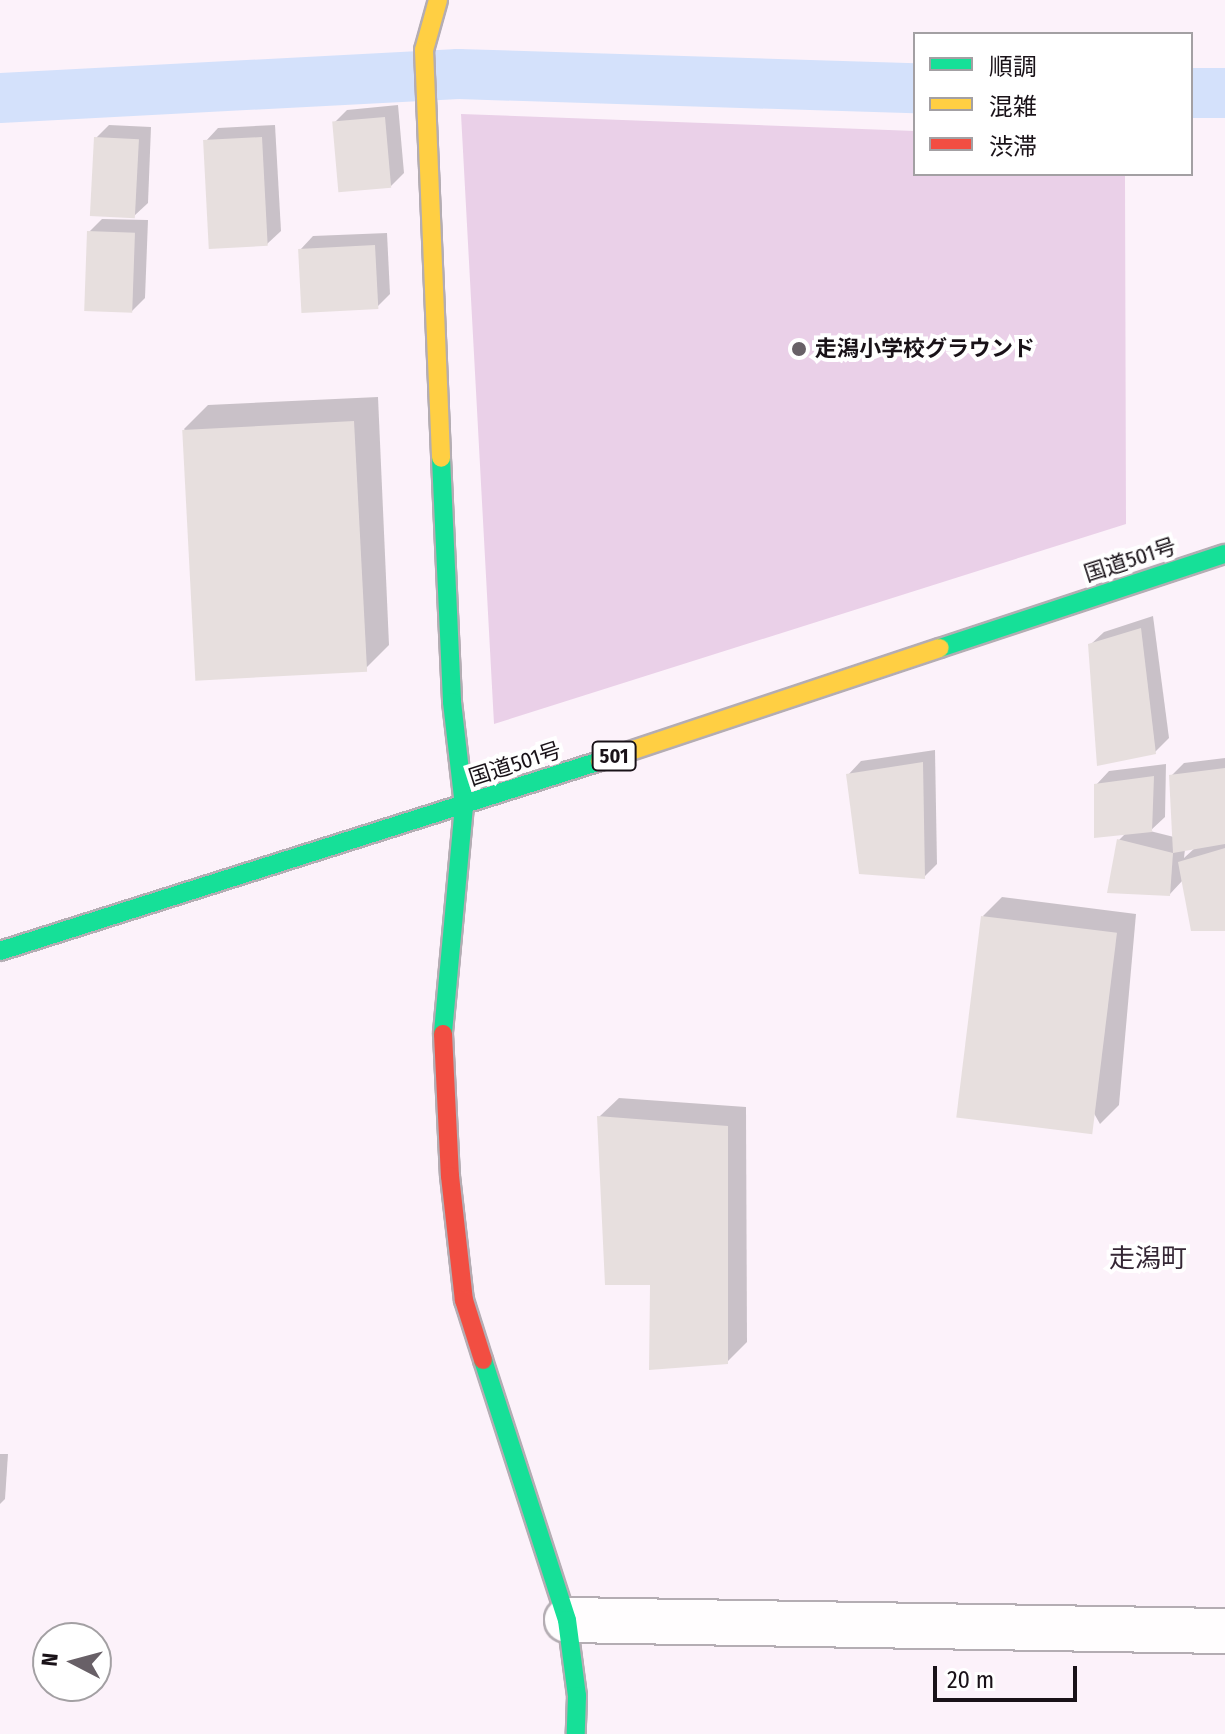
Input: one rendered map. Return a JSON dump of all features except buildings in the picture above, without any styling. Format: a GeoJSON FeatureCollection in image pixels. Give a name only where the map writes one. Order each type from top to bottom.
{"type":"FeatureCollection","features":[{"type":"Feature","properties":{"kind":"main road"},"geometry":{"type":"LineString","coordinates":[[438,0],[424,50],[425,98],[452,702],[464,806],[443,1025],[450,1176],[464,1300],[567,1620],[577,1696],[576,1734]]}},
{"type":"Feature","properties":{"kind":"main road","name":"国道501号"},"geometry":{"type":"LineString","coordinates":[[0,951],[464,806],[1225,554]]}},
{"type":"Feature","properties":{"kind":"street"},"geometry":{"type":"LineString","coordinates":[[567,1620],[1225,1631]]}},
{"type":"Feature","properties":{"kind":"shaded area","name":"走潟小学校グラウンド"},"geometry":{"type":"Polygon","coordinates":[[[461,114],[913,131],[913,176],[1125,176],[1126,524],[494,724],[461,114]]]}},
{"type":"Feature","properties":{"kind":"waterway"},"geometry":{"type":"LineString","coordinates":[[0,98],[458,74],[913,88]]}},
{"type":"Feature","properties":{"kind":"waterway"},"geometry":{"type":"LineString","coordinates":[[1193,93],[1225,93]]}},
{"type":"Feature","properties":{"kind":"traffic: fast"},"geometry":{"type":"LineString","coordinates":[[441,458],[452,702],[464,806],[443,1034]]}},
{"type":"Feature","properties":{"kind":"traffic: fast"},"geometry":{"type":"LineString","coordinates":[[940,648],[1225,554]]}},
{"type":"Feature","properties":{"kind":"traffic: fast"},"geometry":{"type":"LineString","coordinates":[[0,951],[600,761]]}},
{"type":"Feature","properties":{"kind":"traffic: fast"},"geometry":{"type":"LineString","coordinates":[[483,1360],[567,1620],[577,1696],[576,1734]]}},
{"type":"Feature","properties":{"kind":"traffic: slow"},"geometry":{"type":"LineString","coordinates":[[438,0],[424,50],[441,458]]}},
{"type":"Feature","properties":{"kind":"traffic: slow"},"geometry":{"type":"LineString","coordinates":[[600,761],[940,648]]}},
{"type":"Feature","properties":{"kind":"traffic: jam"},"geometry":{"type":"LineString","coordinates":[[443,1034],[450,1176],[464,1300],[483,1360]]}},
{"type":"Feature","properties":{"kind":"place","name":"走潟小学校グラウンド"},"geometry":{"type":"Point","coordinates":[799,349]}},
{"type":"Feature","properties":{"kind":"district","name":"走潟町"},"geometry":{"type":"Point","coordinates":[1148,1259]}}]}
